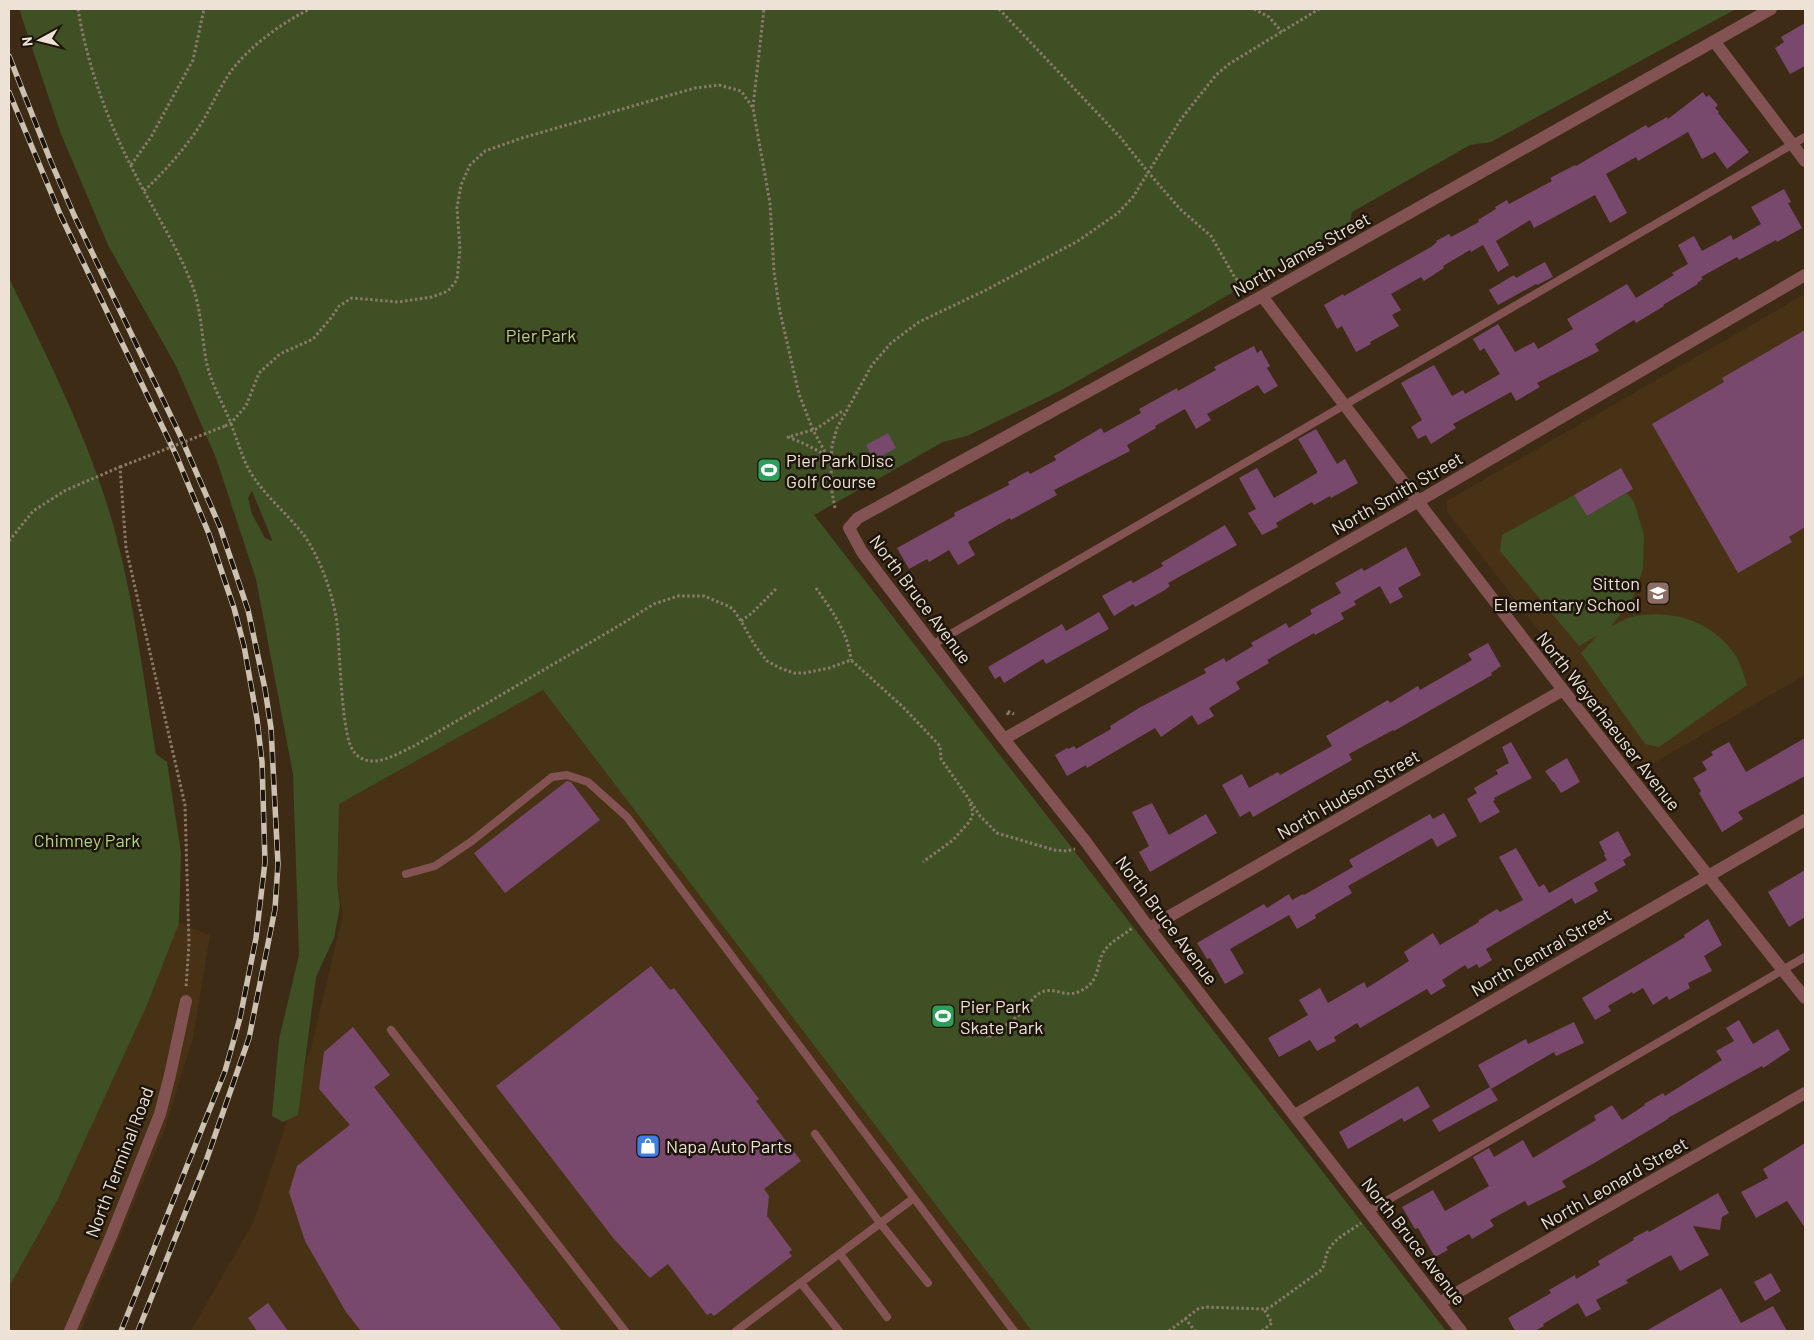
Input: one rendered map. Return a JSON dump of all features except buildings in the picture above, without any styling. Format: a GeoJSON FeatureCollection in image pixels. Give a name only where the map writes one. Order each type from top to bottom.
{"type":"FeatureCollection","features":[{"type":"Feature","properties":{"kind":"street","name":"North James Street"},"geometry":{"type":"LineString","coordinates":[[849,528],[858,518],[1262,296],[1771,9]]}},
{"type":"Feature","properties":{"kind":"street"},"geometry":{"type":"LineString","coordinates":[[1714,41],[1805,161]]}},
{"type":"Feature","properties":{"kind":"street","name":"North Smith Street"},"geometry":{"type":"LineString","coordinates":[[1004,739],[1417,502],[1805,275]]}},
{"type":"Feature","properties":{"kind":"street","name":"North Weyerhaeuser Avenue"},"geometry":{"type":"LineString","coordinates":[[1262,296],[1417,502],[1805,998]]}},
{"type":"Feature","properties":{"kind":"street","name":"North Bruce Avenue"},"geometry":{"type":"LineString","coordinates":[[849,528],[862,552],[932,645],[1462,1331]]}},
{"type":"Feature","properties":{"kind":"street","name":"North Hudson Street"},"geometry":{"type":"LineString","coordinates":[[1147,924],[1563,690]]}},
{"type":"Feature","properties":{"kind":"street","name":"North Central Street"},"geometry":{"type":"LineString","coordinates":[[1295,1115],[1805,820]]}},
{"type":"Feature","properties":{"kind":"street","name":"North Terminal Road"},"geometry":{"type":"LineString","coordinates":[[70,1331],[114,1230],[160,1114],[186,1001]]}},
{"type":"Feature","properties":{"kind":"street","name":"North Leonard Street"},"geometry":{"type":"LineString","coordinates":[[1439,1302],[1805,1093]]}},
{"type":"Feature","properties":{"kind":"lane"},"geometry":{"type":"LineString","coordinates":[[932,645],[1805,137]]}},
{"type":"Feature","properties":{"kind":"lane"},"geometry":{"type":"LineString","coordinates":[[406,874],[435,866],[472,842],[552,777],[567,775],[588,782],[627,817],[1014,1331]]}},
{"type":"Feature","properties":{"kind":"lane"},"geometry":{"type":"LineString","coordinates":[[1370,1213],[1805,957]]}},
{"type":"Feature","properties":{"kind":"lane"},"geometry":{"type":"LineString","coordinates":[[390,1030],[625,1331]]}},
{"type":"Feature","properties":{"kind":"lane"},"geometry":{"type":"LineString","coordinates":[[815,1134],[880,1223],[928,1283]]}},
{"type":"Feature","properties":{"kind":"lane"},"geometry":{"type":"LineString","coordinates":[[736,1331],[914,1198]]}},
{"type":"Feature","properties":{"kind":"lane"},"geometry":{"type":"LineString","coordinates":[[840,1254],[887,1317]]}},
{"type":"Feature","properties":{"kind":"lane"},"geometry":{"type":"LineString","coordinates":[[801,1283],[839,1331]]}},
{"type":"Feature","properties":{"kind":"path"},"geometry":{"type":"LineString","coordinates":[[78,9],[90,64],[105,107],[130,165],[189,275],[201,318],[206,362],[210,376],[231,423],[237,446],[248,469],[262,488],[304,535],[329,587],[337,621],[348,742],[353,752],[360,758],[369,762],[378,761],[414,746],[654,604],[666,599],[691,595],[716,600],[733,610],[767,661],[794,673],[805,673],[829,668],[851,660]]}},
{"type":"Feature","properties":{"kind":"path"},"geometry":{"type":"LineString","coordinates":[[130,165],[151,137],[193,60],[204,9]]}},
{"type":"Feature","properties":{"kind":"path"},"geometry":{"type":"LineString","coordinates":[[144,191],[173,163],[198,128],[232,70],[248,52],[284,24],[310,9]]}},
{"type":"Feature","properties":{"kind":"path"},"geometry":{"type":"LineString","coordinates":[[764,9],[753,108],[770,203],[776,295],[798,394],[812,430],[831,463]]}},
{"type":"Feature","properties":{"kind":"path"},"geometry":{"type":"LineString","coordinates":[[999,9],[1120,137],[1185,214],[1211,236],[1238,281],[1262,296]]}},
{"type":"Feature","properties":{"kind":"path"},"geometry":{"type":"LineString","coordinates":[[1254,9],[1269,17],[1282,32]]}},
{"type":"Feature","properties":{"kind":"path"},"geometry":{"type":"LineString","coordinates":[[835,508],[832,492],[831,463],[834,437],[847,408],[872,364],[891,343],[903,332],[919,322],[986,290],[1084,237],[1118,213],[1133,197],[1181,119],[1216,76],[1229,64],[1320,9]]}},
{"type":"Feature","properties":{"kind":"path"},"geometry":{"type":"LineString","coordinates":[[9,541],[33,511],[66,490],[231,423],[246,406],[259,373],[280,354],[313,339],[339,306],[352,298],[398,302],[432,297],[448,291],[457,280],[460,249],[457,208],[461,185],[470,165],[485,151],[522,138],[695,88],[719,86],[740,91],[753,108]]}},
{"type":"Feature","properties":{"kind":"path"},"geometry":{"type":"LineString","coordinates":[[826,456],[788,437],[812,430],[847,408]]}},
{"type":"Feature","properties":{"kind":"path"},"geometry":{"type":"LineString","coordinates":[[120,467],[126,548],[185,805],[189,943],[186,1001]]}},
{"type":"Feature","properties":{"kind":"path"},"geometry":{"type":"LineString","coordinates":[[741,621],[778,588]]}},
{"type":"Feature","properties":{"kind":"path"},"geometry":{"type":"LineString","coordinates":[[816,588],[846,636],[851,660],[903,707],[940,746],[941,759],[980,816],[997,832],[1054,850],[1074,850],[1086,842]]}},
{"type":"Feature","properties":{"kind":"path"},"geometry":{"type":"LineString","coordinates":[[1008,715],[1006,711],[1014,714]]}},
{"type":"Feature","properties":{"kind":"path"},"geometry":{"type":"LineString","coordinates":[[923,862],[953,840],[970,821],[973,813],[969,799]]}},
{"type":"Feature","properties":{"kind":"path"},"geometry":{"type":"LineString","coordinates":[[987,1035],[988,1038],[1019,1016],[1039,993],[1052,990],[1073,994],[1089,986],[1097,974],[1103,953],[1108,947],[1147,924]]}},
{"type":"Feature","properties":{"kind":"path"},"geometry":{"type":"LineString","coordinates":[[1169,1331],[1198,1309],[1204,1307],[1264,1309],[1275,1304],[1320,1271],[1324,1267],[1328,1250],[1333,1244],[1370,1213]]}},
{"type":"Feature","properties":{"kind":"path"},"geometry":{"type":"LineString","coordinates":[[1262,1331],[1272,1323],[1264,1309]]}},
{"type":"Feature","properties":{"kind":"path"},"geometry":{"type":"LineString","coordinates":[[1185,1318],[1194,1331]]}},
{"type":"Feature","properties":{"kind":"path"},"geometry":{"type":"LineString","coordinates":[[1266,1328],[1269,1331]]}},
{"type":"Feature","properties":{"kind":"shaded area","name":"Sitton Elementary School"},"geometry":{"type":"Polygon","coordinates":[[[1805,294],[1805,675],[1645,768],[1447,511],[1447,501],[1805,294]]]}},
{"type":"Feature","properties":{"kind":"shaded area"},"geometry":{"type":"Polygon","coordinates":[[[543,690],[1032,1331],[191,1331],[254,1221],[311,1048],[343,914],[323,813],[543,690]]]}},
{"type":"Feature","properties":{"kind":"shaded area"},"geometry":{"type":"Polygon","coordinates":[[[179,923],[210,935],[193,1038],[164,1131],[81,1331],[9,1331],[9,1287],[57,1201],[147,1005],[179,923]]]}},
{"type":"Feature","properties":{"kind":"green space","name":"Pier Park"},"geometry":{"type":"Polygon","coordinates":[[[19,9],[1736,9],[1491,142],[1470,145],[1352,212],[1350,223],[1184,321],[1058,392],[967,436],[943,442],[814,515],[1446,1331],[1032,1331],[543,690],[339,804],[337,883],[340,906],[334,938],[316,977],[298,1115],[283,1122],[272,1116],[279,1039],[299,955],[293,774],[256,579],[216,458],[176,366],[108,245],[61,134],[19,9]],[[252,491],[248,498],[252,514],[265,538],[272,541],[252,491]]]}},
{"type":"Feature","properties":{"kind":"green space","name":"Chimney Park"},"geometry":{"type":"Polygon","coordinates":[[[9,278],[74,415],[106,501],[130,595],[156,754],[167,762],[181,853],[179,923],[147,1005],[57,1201],[9,1287],[9,278]]]}},
{"type":"Feature","properties":{"kind":"green space"},"geometry":{"type":"Polygon","coordinates":[[[1627,493],[1634,502],[1644,535],[1643,569],[1631,602],[1611,626],[1631,617],[1646,615],[1661,614],[1690,620],[1716,634],[1727,644],[1738,659],[1747,685],[1659,747],[1645,744],[1581,653],[1598,635],[1579,646],[1500,551],[1502,535],[1574,495],[1587,516],[1627,493]]]}},
{"type":"Feature","properties":{"kind":"railway"},"geometry":{"type":"LineString","coordinates":[[9,56],[74,215],[180,435],[220,527],[248,610],[265,689],[271,728],[278,864],[275,909],[249,1038],[206,1161],[138,1331]]}},
{"type":"Feature","properties":{"kind":"railway"},"geometry":{"type":"LineString","coordinates":[[9,92],[60,214],[176,455],[209,534],[234,608],[244,646],[257,719],[262,762],[265,862],[256,938],[240,1018],[225,1071],[121,1331]]}},
{"type":"Feature","properties":{"kind":"place","name":"Pier Park Disc Golf Course"},"geometry":{"type":"Point","coordinates":[769,470]}},
{"type":"Feature","properties":{"kind":"place","name":"Sitton Elementary School"},"geometry":{"type":"Point","coordinates":[1658,593]}},
{"type":"Feature","properties":{"kind":"place","name":"Pier Park Skate Park"},"geometry":{"type":"Point","coordinates":[943,1016]}},
{"type":"Feature","properties":{"kind":"place","name":"Napa Auto Parts"},"geometry":{"type":"Point","coordinates":[648,1146]}}]}
